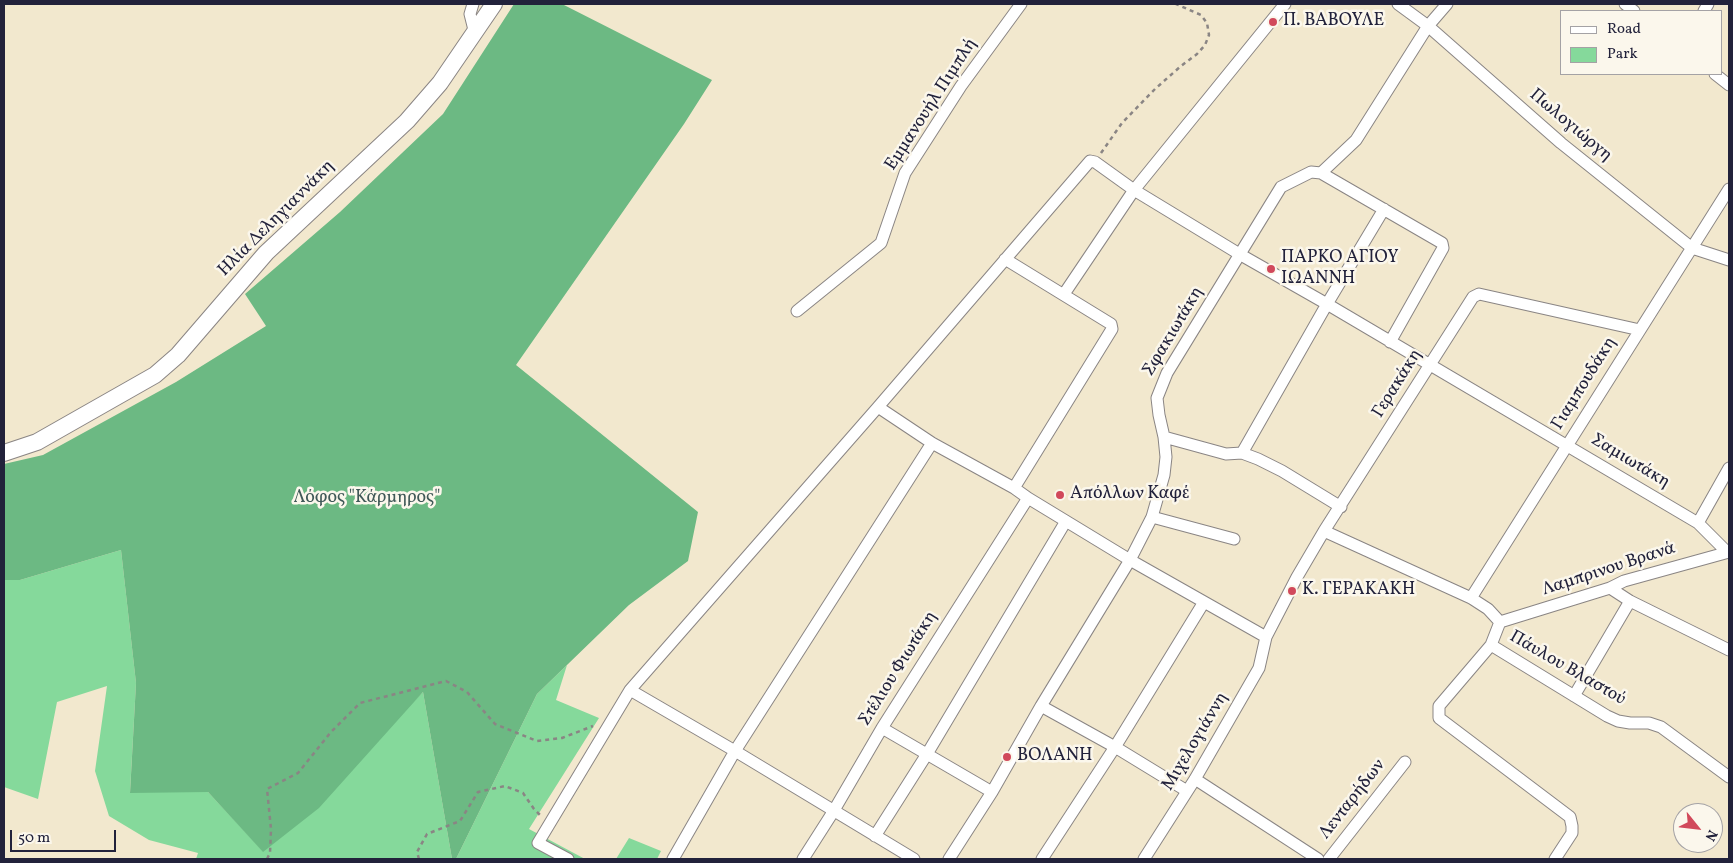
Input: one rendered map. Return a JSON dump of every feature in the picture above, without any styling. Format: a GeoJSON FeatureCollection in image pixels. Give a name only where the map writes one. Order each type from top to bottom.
{"type":"FeatureCollection","features":[{"type":"Feature","properties":{"kind":"street"},"geometry":{"type":"LineString","coordinates":[[473,4],[470,14],[475,34]]}},
{"type":"Feature","properties":{"kind":"street","name":"Ηλία Δεληγιαννάκη"},"geometry":{"type":"LineString","coordinates":[[4,454],[37,442],[155,376],[178,355],[266,253],[407,121],[440,83],[494,4]]}},
{"type":"Feature","properties":{"kind":"street","name":"Εµµανουήλ Πιµπλή"},"geometry":{"type":"LineString","coordinates":[[797,310],[881,243],[905,173],[961,86],[1021,4]]}},
{"type":"Feature","properties":{"kind":"street"},"geometry":{"type":"LineString","coordinates":[[1064,294],[1134,190],[1285,4]]}},
{"type":"Feature","properties":{"kind":"street","name":"Πωλογιώργη"},"geometry":{"type":"LineString","coordinates":[[1398,4],[1428,26],[1561,143],[1692,248],[1729,260]]}},
{"type":"Feature","properties":{"kind":"street","name":"Σφακιωτάκη"},"geometry":{"type":"LineString","coordinates":[[949,859],[992,792],[1041,706],[1130,560],[1152,517],[1164,475],[1166,457],[1157,398],[1167,374],[1281,187],[1311,172],[1321,173],[1356,140],[1428,26],[1447,4]]}},
{"type":"Feature","properties":{"kind":"street"},"geometry":{"type":"LineString","coordinates":[[1715,75],[1729,85]]}},
{"type":"Feature","properties":{"kind":"street"},"geometry":{"type":"LineString","coordinates":[[568,859],[538,843],[630,690],[878,407],[1088,163],[1090,161],[1095,162]]}},
{"type":"Feature","properties":{"kind":"street","name":"Σαμιωτάκη"},"geometry":{"type":"LineString","coordinates":[[1095,162],[1134,190],[1241,255],[1568,445],[1698,523],[1728,552]]}},
{"type":"Feature","properties":{"kind":"street"},"geometry":{"type":"LineString","coordinates":[[1321,173],[1442,243],[1443,248],[1390,342]]}},
{"type":"Feature","properties":{"kind":"street","name":"Γιαμπουδάκη"},"geometry":{"type":"LineString","coordinates":[[1471,598],[1729,189]]}},
{"type":"Feature","properties":{"kind":"street"},"geometry":{"type":"LineString","coordinates":[[1242,453],[1384,209]]}},
{"type":"Feature","properties":{"kind":"street"},"geometry":{"type":"LineString","coordinates":[[1005,259],[1110,324],[1112,329],[1014,488]]}},
{"type":"Feature","properties":{"kind":"street","name":"Γερακάκη"},"geometry":{"type":"LineString","coordinates":[[1266,637],[1297,577],[1324,531],[1473,297],[1479,294],[1640,330]]}},
{"type":"Feature","properties":{"kind":"street"},"geometry":{"type":"LineString","coordinates":[[878,407],[932,443],[1014,488],[1130,560],[1266,637]]}},
{"type":"Feature","properties":{"kind":"street"},"geometry":{"type":"LineString","coordinates":[[1164,437],[1226,454],[1242,453],[1258,459],[1282,471],[1340,506]]}},
{"type":"Feature","properties":{"kind":"street"},"geometry":{"type":"LineString","coordinates":[[673,859],[735,750],[932,443]]}},
{"type":"Feature","properties":{"kind":"street"},"geometry":{"type":"LineString","coordinates":[[1698,523],[1729,468]]}},
{"type":"Feature","properties":{"kind":"street","name":"Στέλιου Φιωτάκη"},"geometry":{"type":"LineString","coordinates":[[803,859],[882,728],[1028,498]]}},
{"type":"Feature","properties":{"kind":"street"},"geometry":{"type":"LineString","coordinates":[[1152,517],[1234,539]]}},
{"type":"Feature","properties":{"kind":"street"},"geometry":{"type":"LineString","coordinates":[[875,836],[927,754],[1066,521]]}},
{"type":"Feature","properties":{"kind":"street"},"geometry":{"type":"LineString","coordinates":[[1324,531],[1471,598],[1488,609],[1500,622],[1491,644],[1439,706],[1439,715],[1442,721],[1570,817],[1572,833],[1555,859]]}},
{"type":"Feature","properties":{"kind":"street","name":"Λαμπρινου Βρανά"},"geometry":{"type":"LineString","coordinates":[[1500,622],[1610,588],[1624,581],[1728,552]]}},
{"type":"Feature","properties":{"kind":"street"},"geometry":{"type":"LineString","coordinates":[[1610,588],[1630,601],[1729,650]]}},
{"type":"Feature","properties":{"kind":"street"},"geometry":{"type":"LineString","coordinates":[[1574,696],[1630,601]]}},
{"type":"Feature","properties":{"kind":"street"},"geometry":{"type":"LineString","coordinates":[[1042,859],[1115,747],[1204,602]]}},
{"type":"Feature","properties":{"kind":"street","name":"Μιχελογιάννη"},"geometry":{"type":"LineString","coordinates":[[1144,859],[1195,779],[1259,668],[1266,637]]}},
{"type":"Feature","properties":{"kind":"street","name":"Πάυλου Βλαστού"},"geometry":{"type":"LineString","coordinates":[[1491,644],[1607,716],[1630,723],[1649,723],[1661,727],[1729,777]]}},
{"type":"Feature","properties":{"kind":"street"},"geometry":{"type":"LineString","coordinates":[[630,690],[735,750],[833,812],[914,859]]}},
{"type":"Feature","properties":{"kind":"street"},"geometry":{"type":"LineString","coordinates":[[1041,706],[1115,747],[1187,791]]}},
{"type":"Feature","properties":{"kind":"street"},"geometry":{"type":"LineString","coordinates":[[882,728],[992,792]]}},
{"type":"Feature","properties":{"kind":"street","name":"Λενταρήδων"},"geometry":{"type":"LineString","coordinates":[[1329,859],[1405,762]]}},
{"type":"Feature","properties":{"kind":"street"},"geometry":{"type":"LineString","coordinates":[[1195,779],[1318,859]]}},
{"type":"Feature","properties":{"kind":"path"},"geometry":{"type":"LineString","coordinates":[[1095,162],[1122,124],[1135,110],[1155,89],[1205,45],[1209,35],[1207,23],[1200,15],[1176,4]]}},
{"type":"Feature","properties":{"kind":"path"},"geometry":{"type":"LineString","coordinates":[[267,859],[270,853],[272,829],[267,789],[298,773],[331,732],[360,703],[446,681],[467,692],[495,724],[537,741],[562,738],[613,718]]}},
{"type":"Feature","properties":{"kind":"path"},"geometry":{"type":"LineString","coordinates":[[419,859],[417,852],[427,834],[460,821],[478,792],[505,786],[523,793],[534,809],[549,824]]}},
{"type":"Feature","properties":{"kind":"green space","name":"Λόφος \"Κάρμηρος\""},"geometry":{"type":"Polygon","coordinates":[[[514,4],[562,4],[712,80],[684,124],[516,365],[698,512],[688,561],[629,605],[537,694],[456,859],[452,859],[423,692],[319,808],[263,852],[208,792],[130,793],[136,683],[121,550],[20,580],[4,580],[4,464],[43,455],[176,382],[266,326],[245,294],[340,212],[443,114],[514,4]]]}},
{"type":"Feature","properties":{"kind":"green space"},"geometry":{"type":"Polygon","coordinates":[[[121,550],[136,683],[130,792],[208,792],[263,851],[423,692],[452,859],[196,859],[198,853],[149,840],[109,816],[95,771],[107,686],[57,702],[38,799],[4,787],[4,580],[20,580],[121,550]]]}},
{"type":"Feature","properties":{"kind":"green space"},"geometry":{"type":"Polygon","coordinates":[[[567,665],[556,700],[599,718],[529,829],[585,859],[456,859],[537,694],[567,665]]]}},
{"type":"Feature","properties":{"kind":"green space"},"geometry":{"type":"Polygon","coordinates":[[[629,838],[661,851],[657,859],[616,859],[629,838]]]}},
{"type":"Feature","properties":{"kind":"place","name":"Π. ΒΑΒΟΥΛΕ"},"geometry":{"type":"Point","coordinates":[1273,22]}},
{"type":"Feature","properties":{"kind":"place","name":"ΠΑΡΚΟ ΑΓΙΟΥ ΙΩΑΝΝΗ"},"geometry":{"type":"Point","coordinates":[1271,269]}},
{"type":"Feature","properties":{"kind":"place","name":"Απόλλων Καφέ"},"geometry":{"type":"Point","coordinates":[1060,495]}},
{"type":"Feature","properties":{"kind":"place","name":"Κ. ΓΕΡΑΚΑΚΗ"},"geometry":{"type":"Point","coordinates":[1292,591]}},
{"type":"Feature","properties":{"kind":"place","name":"ΒΟΛΑΝΗ"},"geometry":{"type":"Point","coordinates":[1007,757]}}]}
